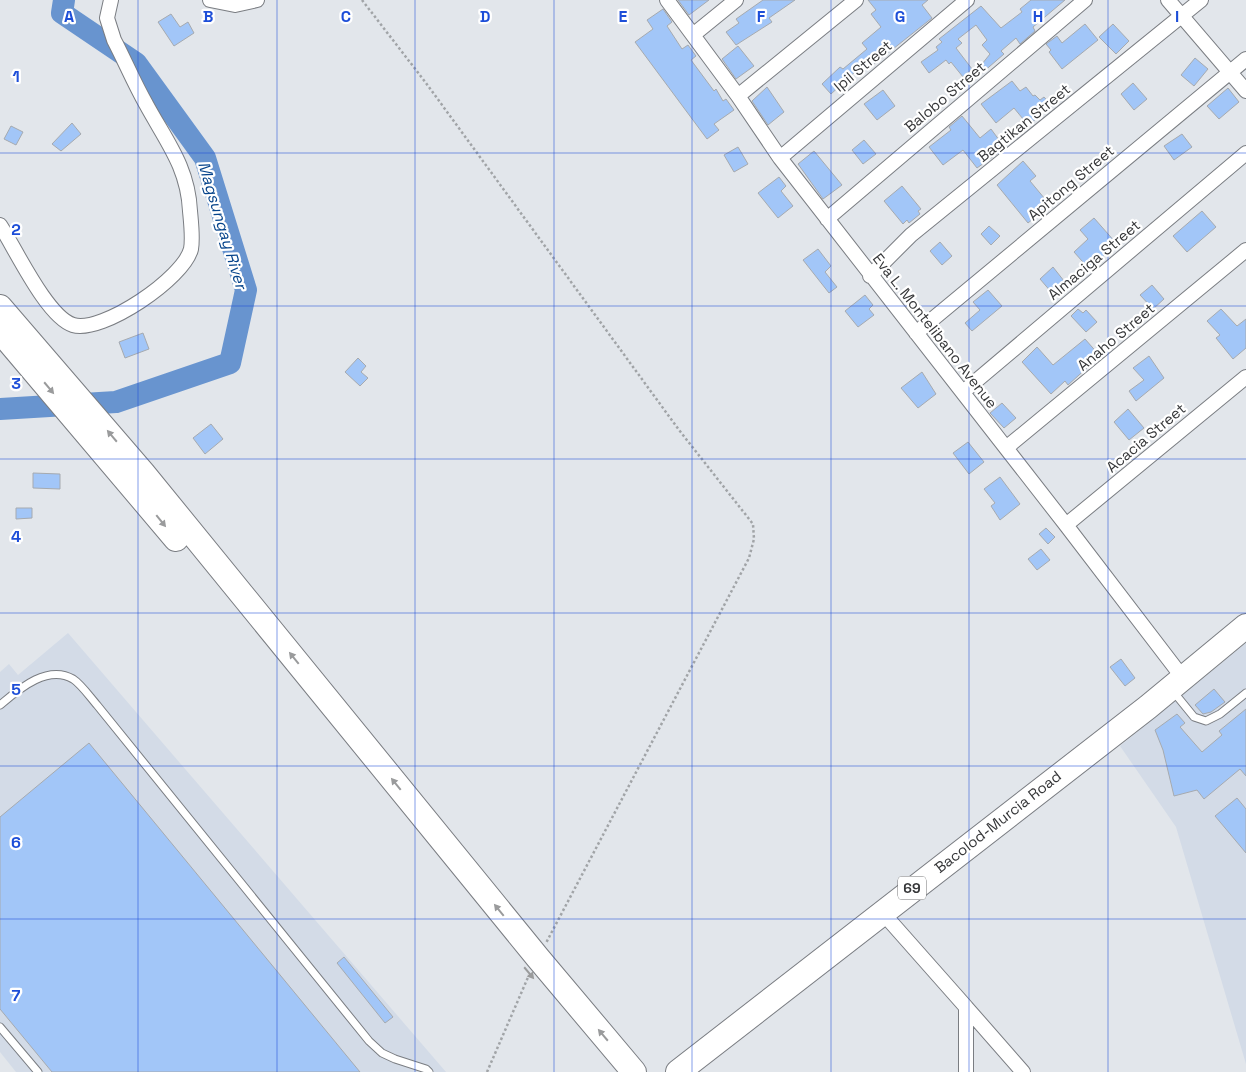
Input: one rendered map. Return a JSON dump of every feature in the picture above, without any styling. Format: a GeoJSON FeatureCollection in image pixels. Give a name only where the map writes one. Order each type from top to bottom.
{"type":"FeatureCollection","features":[{"type":"Feature","properties":{"kind":"highway"},"geometry":{"type":"LineString","coordinates":[[0,307],[24,345],[137,478],[534,966],[613,1072]]}},
{"type":"Feature","properties":{"kind":"highway"},"geometry":{"type":"LineString","coordinates":[[0,331],[24,345]]}},
{"type":"Feature","properties":{"kind":"highway","name":"Bacolod-Murcia Road"},"geometry":{"type":"LineString","coordinates":[[678,1072],[1176,683],[1246,626]]}},
{"type":"Feature","properties":{"kind":"highway"},"geometry":{"type":"LineString","coordinates":[[534,966],[634,1072]]}},
{"type":"Feature","properties":{"kind":"street"},"geometry":{"type":"LineString","coordinates":[[0,225],[48,304],[61,318],[73,325],[83,326],[108,319],[142,300],[173,277],[191,250],[190,210],[185,176],[114,40],[107,18],[111,0]]}},
{"type":"Feature","properties":{"kind":"street"},"geometry":{"type":"LineString","coordinates":[[210,0],[235,5],[257,0]]}},
{"type":"Feature","properties":{"kind":"street","name":"Eva L. Montelibano Avenue"},"geometry":{"type":"LineString","coordinates":[[667,0],[738,96],[780,158],[870,276],[1066,525],[1176,683]]}},
{"type":"Feature","properties":{"kind":"street"},"geometry":{"type":"LineString","coordinates":[[693,35],[736,0]]}},
{"type":"Feature","properties":{"kind":"street"},"geometry":{"type":"LineString","coordinates":[[738,96],[856,0]]}},
{"type":"Feature","properties":{"kind":"street","name":"Ipil Street"},"geometry":{"type":"LineString","coordinates":[[780,158],[967,0]]}},
{"type":"Feature","properties":{"kind":"street","name":"Balobo Street"},"geometry":{"type":"LineString","coordinates":[[827,219],[1084,0]]}},
{"type":"Feature","properties":{"kind":"street"},"geometry":{"type":"LineString","coordinates":[[1168,0],[1246,91]]}},
{"type":"Feature","properties":{"kind":"street","name":"Bagtikan Street"},"geometry":{"type":"LineString","coordinates":[[870,276],[911,235],[1201,0]]}},
{"type":"Feature","properties":{"kind":"street","name":"Apitong Street"},"geometry":{"type":"LineString","coordinates":[[916,333],[1246,59]]}},
{"type":"Feature","properties":{"kind":"street","name":"Almaciga Street"},"geometry":{"type":"LineString","coordinates":[[963,392],[1246,153]]}},
{"type":"Feature","properties":{"kind":"street","name":"Anaho Street"},"geometry":{"type":"LineString","coordinates":[[1006,448],[1246,250]]}},
{"type":"Feature","properties":{"kind":"street","name":"Acacia Street"},"geometry":{"type":"LineString","coordinates":[[1066,525],[1246,377]]}},
{"type":"Feature","properties":{"kind":"street"},"geometry":{"type":"LineString","coordinates":[[882,912],[1023,1072]]}},
{"type":"Feature","properties":{"kind":"street"},"geometry":{"type":"LineString","coordinates":[[966,1006],[966,1072]]}},
{"type":"Feature","properties":{"kind":"lane"},"geometry":{"type":"LineString","coordinates":[[0,705],[20,688],[43,677],[58,675],[73,679],[103,713],[368,1041],[388,1056],[426,1068],[429,1072]]}},
{"type":"Feature","properties":{"kind":"lane"},"geometry":{"type":"LineString","coordinates":[[1176,683],[1194,717],[1206,722],[1220,714],[1246,693]]}},
{"type":"Feature","properties":{"kind":"lane"},"geometry":{"type":"LineString","coordinates":[[0,1027],[38,1072]]}},
{"type":"Feature","properties":{"kind":"path"},"geometry":{"type":"LineString","coordinates":[[362,0],[426,83],[679,430],[753,524],[754,539],[749,558],[534,966],[487,1072]]}},
{"type":"Feature","properties":{"kind":"shaded area"},"geometry":{"type":"Polygon","coordinates":[[[68,633],[446,1072],[16,1072],[0,1052],[0,672],[9,664],[18,675],[68,633]]]}},
{"type":"Feature","properties":{"kind":"shaded area"},"geometry":{"type":"Polygon","coordinates":[[[1246,643],[1246,1064],[1176,827],[1120,746],[1246,643]]]}},
{"type":"Feature","properties":{"kind":"building"},"geometry":{"type":"Polygon","coordinates":[[[678,0],[709,0],[689,15],[678,0]]]}},
{"type":"Feature","properties":{"kind":"building"},"geometry":{"type":"Polygon","coordinates":[[[763,0],[795,0],[769,18],[772,22],[736,45],[726,32],[739,23],[736,19],[763,0]]]}},
{"type":"Feature","properties":{"kind":"building"},"geometry":{"type":"Polygon","coordinates":[[[868,0],[928,0],[922,5],[932,18],[859,76],[855,72],[831,94],[822,84],[840,67],[843,69],[867,49],[862,43],[881,27],[871,14],[876,10],[868,0]]]}},
{"type":"Feature","properties":{"kind":"building"},"geometry":{"type":"Polygon","coordinates":[[[1031,0],[1065,0],[1033,27],[1035,31],[1020,44],[1016,38],[1001,51],[1004,54],[982,73],[978,69],[990,54],[982,45],[987,40],[976,25],[958,39],[962,43],[956,48],[972,69],[963,77],[951,62],[949,64],[946,60],[929,73],[921,62],[938,50],[936,47],[942,42],[939,39],[981,6],[1001,28],[1022,12],[1020,9],[1031,0]]]}},
{"type":"Feature","properties":{"kind":"building"},"geometry":{"type":"Polygon","coordinates":[[[663,9],[672,22],[667,26],[682,49],[688,45],[696,56],[691,60],[714,91],[716,89],[723,101],[726,99],[734,110],[714,124],[719,130],[707,139],[635,42],[653,29],[647,20],[663,9]]]}},
{"type":"Feature","properties":{"kind":"building"},"geometry":{"type":"Polygon","coordinates":[[[171,14],[180,27],[188,22],[194,33],[174,46],[158,22],[171,14]]]}},
{"type":"Feature","properties":{"kind":"building"},"geometry":{"type":"Polygon","coordinates":[[[1085,24],[1098,40],[1062,69],[1049,52],[1051,50],[1046,44],[1057,36],[1062,43],[1085,24]]]}},
{"type":"Feature","properties":{"kind":"building"},"geometry":{"type":"Polygon","coordinates":[[[1113,24],[1129,41],[1116,54],[1099,37],[1113,24]]]}},
{"type":"Feature","properties":{"kind":"building"},"geometry":{"type":"Polygon","coordinates":[[[738,46],[754,66],[736,79],[722,59],[738,46]]]}},
{"type":"Feature","properties":{"kind":"building"},"geometry":{"type":"Polygon","coordinates":[[[1195,58],[1208,69],[1194,86],[1181,75],[1195,58]]]}},
{"type":"Feature","properties":{"kind":"building"},"geometry":{"type":"Polygon","coordinates":[[[1012,81],[1020,91],[1026,87],[1033,96],[1035,95],[1040,100],[1044,97],[1052,106],[1031,123],[1026,117],[1023,119],[1014,108],[996,123],[981,104],[1012,81]]]}},
{"type":"Feature","properties":{"kind":"building"},"geometry":{"type":"Polygon","coordinates":[[[1133,83],[1147,99],[1134,110],[1121,94],[1133,83]]]}},
{"type":"Feature","properties":{"kind":"building"},"geometry":{"type":"Polygon","coordinates":[[[767,87],[784,112],[768,125],[752,101],[767,87]]]}},
{"type":"Feature","properties":{"kind":"building"},"geometry":{"type":"Polygon","coordinates":[[[1228,88],[1239,102],[1219,119],[1207,106],[1228,88]]]}},
{"type":"Feature","properties":{"kind":"building"},"geometry":{"type":"Polygon","coordinates":[[[883,90],[895,106],[877,120],[864,104],[883,90]]]}},
{"type":"Feature","properties":{"kind":"building"},"geometry":{"type":"Polygon","coordinates":[[[962,116],[980,138],[991,129],[1005,148],[977,168],[963,150],[943,165],[929,147],[951,130],[949,127],[962,116]]]}},
{"type":"Feature","properties":{"kind":"building"},"geometry":{"type":"Polygon","coordinates":[[[72,123],[81,134],[61,151],[52,144],[72,123]]]}},
{"type":"Feature","properties":{"kind":"building"},"geometry":{"type":"Polygon","coordinates":[[[11,126],[23,132],[16,145],[4,139],[11,126]]]}},
{"type":"Feature","properties":{"kind":"building"},"geometry":{"type":"Polygon","coordinates":[[[1182,134],[1192,147],[1174,160],[1164,146],[1182,134]]]}},
{"type":"Feature","properties":{"kind":"building"},"geometry":{"type":"Polygon","coordinates":[[[864,140],[876,154],[863,164],[852,150],[864,140]]]}},
{"type":"Feature","properties":{"kind":"building"},"geometry":{"type":"Polygon","coordinates":[[[738,147],[748,164],[734,172],[724,155],[738,147]]]}},
{"type":"Feature","properties":{"kind":"building"},"geometry":{"type":"Polygon","coordinates":[[[814,151],[842,185],[823,199],[798,164],[814,151]]]}},
{"type":"Feature","properties":{"kind":"building"},"geometry":{"type":"Polygon","coordinates":[[[1023,161],[1036,176],[1030,181],[1050,205],[1028,223],[997,185],[1023,161]]]}},
{"type":"Feature","properties":{"kind":"building"},"geometry":{"type":"Polygon","coordinates":[[[779,177],[786,186],[781,191],[793,206],[778,218],[758,193],[779,177]]]}},
{"type":"Feature","properties":{"kind":"building"},"geometry":{"type":"Polygon","coordinates":[[[902,186],[921,209],[918,211],[920,214],[909,223],[907,220],[903,224],[884,201],[902,186]]]}},
{"type":"Feature","properties":{"kind":"building"},"geometry":{"type":"Polygon","coordinates":[[[1202,211],[1216,227],[1187,252],[1173,236],[1202,211]]]}},
{"type":"Feature","properties":{"kind":"building"},"geometry":{"type":"Polygon","coordinates":[[[1094,218],[1116,243],[1090,270],[1074,252],[1088,239],[1080,230],[1094,218]]]}},
{"type":"Feature","properties":{"kind":"building"},"geometry":{"type":"Polygon","coordinates":[[[989,226],[1000,236],[991,245],[981,234],[989,226]]]}},
{"type":"Feature","properties":{"kind":"building"},"geometry":{"type":"Polygon","coordinates":[[[940,242],[952,256],[942,265],[930,251],[940,242]]]}},
{"type":"Feature","properties":{"kind":"building"},"geometry":{"type":"Polygon","coordinates":[[[818,249],[831,266],[825,272],[837,287],[829,293],[803,260],[818,249]]]}},
{"type":"Feature","properties":{"kind":"building"},"geometry":{"type":"Polygon","coordinates":[[[1053,267],[1068,286],[1060,294],[1056,289],[1052,293],[1040,279],[1053,267]]]}},
{"type":"Feature","properties":{"kind":"building"},"geometry":{"type":"Polygon","coordinates":[[[1152,285],[1164,299],[1153,309],[1140,295],[1152,285]]]}},
{"type":"Feature","properties":{"kind":"building"},"geometry":{"type":"Polygon","coordinates":[[[988,290],[1002,306],[972,331],[965,323],[980,310],[973,302],[988,290]]]}},
{"type":"Feature","properties":{"kind":"building"},"geometry":{"type":"Polygon","coordinates":[[[865,295],[873,305],[869,309],[874,315],[858,327],[845,311],[865,295]]]}},
{"type":"Feature","properties":{"kind":"building"},"geometry":{"type":"Polygon","coordinates":[[[1078,309],[1083,313],[1086,310],[1097,322],[1086,332],[1071,316],[1078,309]]]}},
{"type":"Feature","properties":{"kind":"building"},"geometry":{"type":"Polygon","coordinates":[[[1221,309],[1237,326],[1246,319],[1246,348],[1233,359],[1216,338],[1220,335],[1207,321],[1221,309]]]}},
{"type":"Feature","properties":{"kind":"building"},"geometry":{"type":"Polygon","coordinates":[[[143,333],[149,349],[125,358],[119,342],[143,333]]]}},
{"type":"Feature","properties":{"kind":"building"},"geometry":{"type":"Polygon","coordinates":[[[1085,339],[1100,356],[1068,385],[1065,381],[1051,394],[1022,362],[1037,347],[1053,365],[1085,339]]]}},
{"type":"Feature","properties":{"kind":"building"},"geometry":{"type":"Polygon","coordinates":[[[1149,356],[1164,378],[1136,401],[1129,391],[1144,380],[1133,368],[1149,356]]]}},
{"type":"Feature","properties":{"kind":"building"},"geometry":{"type":"Polygon","coordinates":[[[358,358],[366,366],[361,372],[368,378],[360,386],[345,372],[358,358]]]}},
{"type":"Feature","properties":{"kind":"building"},"geometry":{"type":"Polygon","coordinates":[[[922,372],[936,394],[918,408],[901,388],[922,372]]]}},
{"type":"Feature","properties":{"kind":"building"},"geometry":{"type":"Polygon","coordinates":[[[1002,403],[1016,418],[1004,428],[990,413],[1002,403]]]}},
{"type":"Feature","properties":{"kind":"building"},"geometry":{"type":"Polygon","coordinates":[[[1128,409],[1144,428],[1129,440],[1114,422],[1128,409]]]}},
{"type":"Feature","properties":{"kind":"building"},"geometry":{"type":"Polygon","coordinates":[[[211,424],[223,439],[205,454],[193,438],[211,424]]]}},
{"type":"Feature","properties":{"kind":"building"},"geometry":{"type":"Polygon","coordinates":[[[968,442],[984,462],[969,474],[953,453],[968,442]]]}},
{"type":"Feature","properties":{"kind":"building"},"geometry":{"type":"Polygon","coordinates":[[[33,473],[60,474],[60,489],[33,488],[33,473]]]}},
{"type":"Feature","properties":{"kind":"building"},"geometry":{"type":"Polygon","coordinates":[[[1000,477],[1020,504],[1000,520],[991,506],[995,503],[984,489],[1000,477]]]}},
{"type":"Feature","properties":{"kind":"building"},"geometry":{"type":"Polygon","coordinates":[[[16,508],[32,508],[32,518],[16,519],[16,508]]]}},
{"type":"Feature","properties":{"kind":"building"},"geometry":{"type":"Polygon","coordinates":[[[1046,528],[1055,537],[1048,544],[1039,534],[1046,528]]]}},
{"type":"Feature","properties":{"kind":"building"},"geometry":{"type":"Polygon","coordinates":[[[1041,549],[1050,560],[1037,570],[1028,559],[1041,549]]]}},
{"type":"Feature","properties":{"kind":"building"},"geometry":{"type":"Polygon","coordinates":[[[1121,659],[1135,678],[1125,686],[1110,667],[1121,659]]]}},
{"type":"Feature","properties":{"kind":"building"},"geometry":{"type":"Polygon","coordinates":[[[1214,689],[1225,702],[1211,712],[1203,714],[1195,705],[1214,689]]]}},
{"type":"Feature","properties":{"kind":"building"},"geometry":{"type":"Polygon","coordinates":[[[1246,709],[1246,776],[1240,769],[1204,799],[1197,790],[1174,796],[1163,750],[1155,730],[1177,714],[1185,723],[1180,727],[1202,752],[1222,735],[1219,731],[1246,709]]]}},
{"type":"Feature","properties":{"kind":"building"},"geometry":{"type":"Polygon","coordinates":[[[89,743],[360,1072],[52,1072],[0,1009],[0,817],[89,743]]]}},
{"type":"Feature","properties":{"kind":"building"},"geometry":{"type":"Polygon","coordinates":[[[1237,798],[1246,809],[1246,853],[1215,816],[1237,798]]]}},
{"type":"Feature","properties":{"kind":"building"},"geometry":{"type":"Polygon","coordinates":[[[344,957],[393,1017],[385,1023],[337,963],[344,957]]]}},
{"type":"Feature","properties":{"kind":"waterway","name":"Magsungay River"},"geometry":{"type":"LineString","coordinates":[[0,409],[116,402],[230,363],[246,290],[205,158],[136,63],[62,13],[64,0]]}}]}
